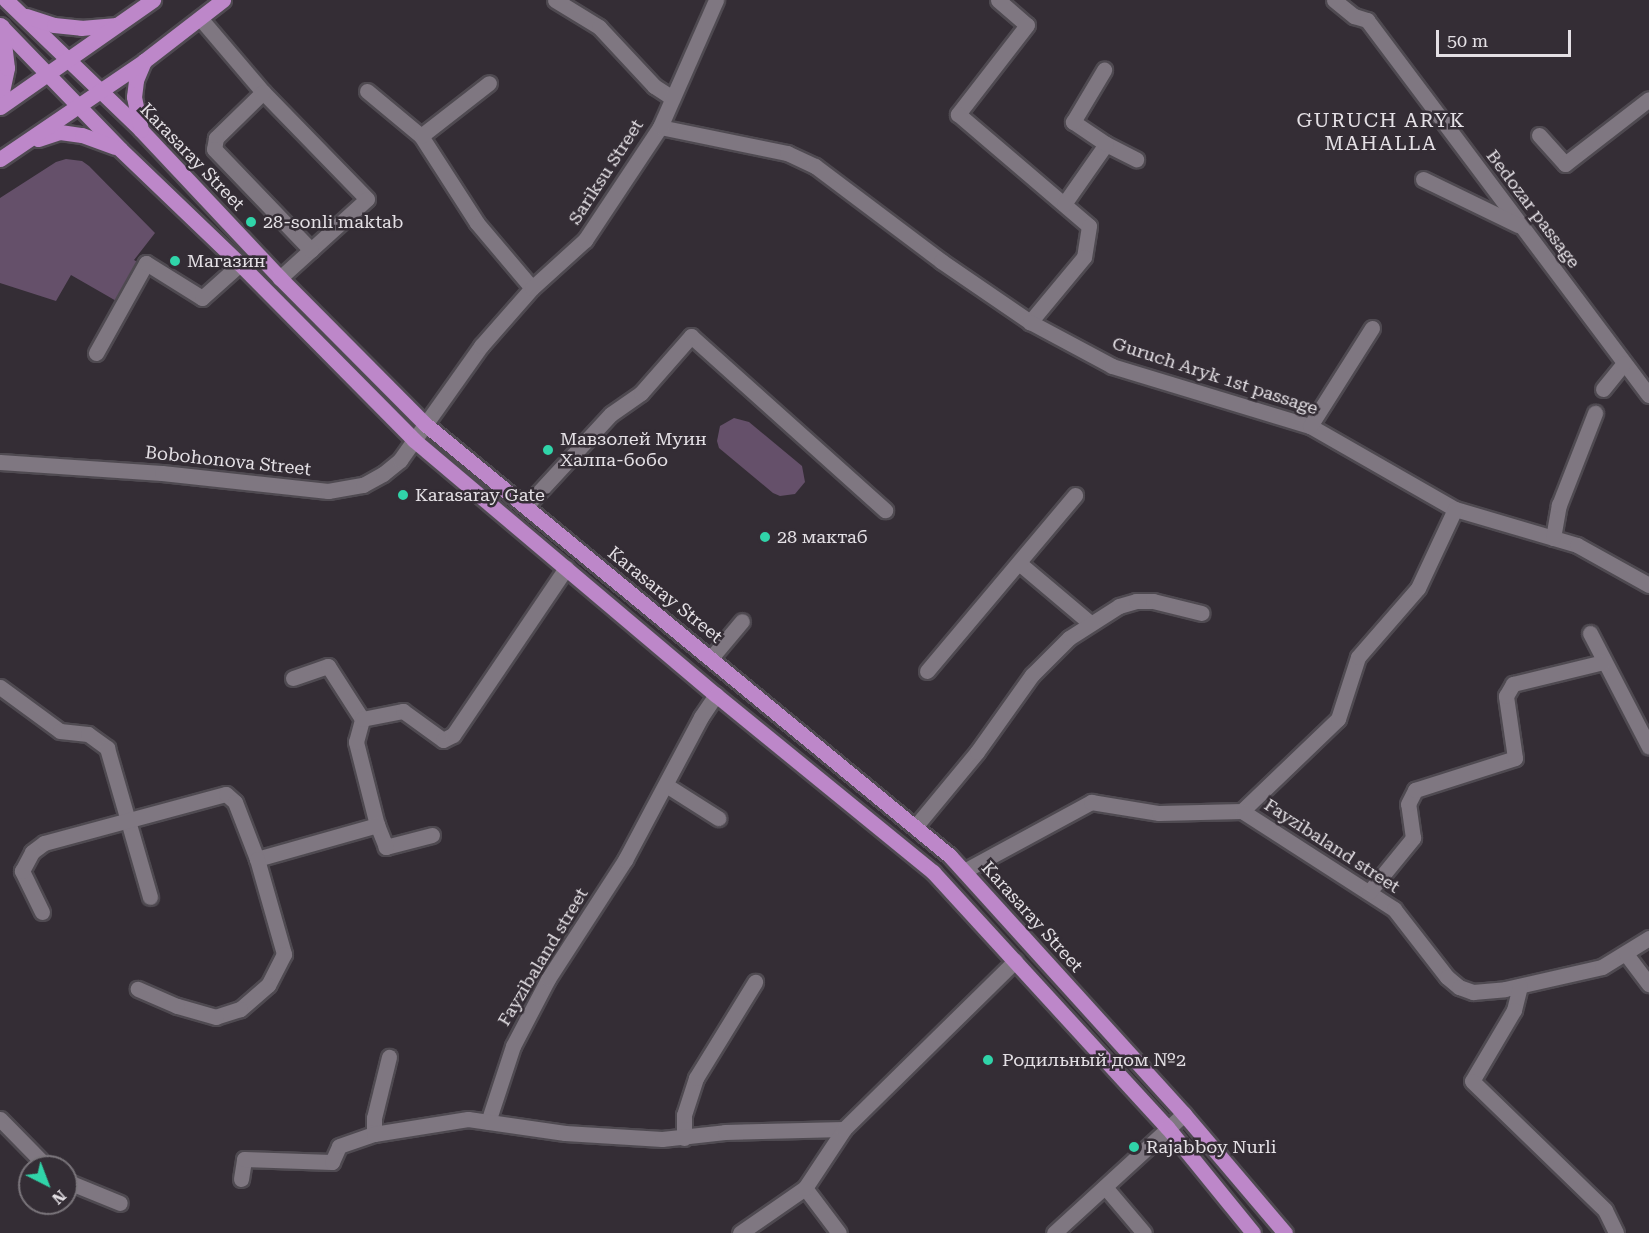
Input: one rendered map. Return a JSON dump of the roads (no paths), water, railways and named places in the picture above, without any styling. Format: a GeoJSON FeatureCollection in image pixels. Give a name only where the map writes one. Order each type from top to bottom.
{"type":"FeatureCollection","features":[{"type":"Feature","properties":{"kind":"main road","name":"Karasaray Street"},"geometry":{"type":"LineString","coordinates":[[6,0],[141,130],[280,278],[425,424],[915,827],[964,871],[1184,1114],[1285,1233]]}},
{"type":"Feature","properties":{"kind":"main road"},"geometry":{"type":"LineString","coordinates":[[0,107],[153,0]]}},
{"type":"Feature","properties":{"kind":"main road"},"geometry":{"type":"LineString","coordinates":[[0,159],[144,61],[224,0]]}},
{"type":"Feature","properties":{"kind":"main road"},"geometry":{"type":"LineString","coordinates":[[19,13],[54,25],[81,28],[117,24]]}},
{"type":"Feature","properties":{"kind":"main road"},"geometry":{"type":"LineString","coordinates":[[1,26],[120,149],[240,264],[414,440],[716,695],[933,872],[1167,1128],[1253,1233]]}},
{"type":"Feature","properties":{"kind":"main road"},"geometry":{"type":"LineString","coordinates":[[0,101],[7,68],[1,26]]}},
{"type":"Feature","properties":{"kind":"main road"},"geometry":{"type":"LineString","coordinates":[[141,130],[134,97],[136,80],[144,61]]}},
{"type":"Feature","properties":{"kind":"main road"},"geometry":{"type":"LineString","coordinates":[[21,144],[60,132],[82,135],[120,149]]}},
{"type":"Feature","properties":{"kind":"street"},"geometry":{"type":"LineString","coordinates":[[555,0],[599,27],[654,86],[671,98]]}},
{"type":"Feature","properties":{"kind":"street","name":"Sariksu Street"},"geometry":{"type":"LineString","coordinates":[[425,424],[481,346],[532,288],[585,240],[660,127],[716,0]]}},
{"type":"Feature","properties":{"kind":"street"},"geometry":{"type":"LineString","coordinates":[[998,0],[1028,25],[958,114],[1089,226],[1084,257],[1030,322]]}},
{"type":"Feature","properties":{"kind":"street","name":"Bedozar passage"},"geometry":{"type":"LineString","coordinates":[[1334,0],[1354,16],[1367,20],[1649,395]]}},
{"type":"Feature","properties":{"kind":"street"},"geometry":{"type":"LineString","coordinates":[[200,18],[263,92],[367,198],[280,278]]}},
{"type":"Feature","properties":{"kind":"street"},"geometry":{"type":"LineString","coordinates":[[1104,70],[1073,123],[1106,144],[1136,159]]}},
{"type":"Feature","properties":{"kind":"street"},"geometry":{"type":"LineString","coordinates":[[422,136],[489,83]]}},
{"type":"Feature","properties":{"kind":"street"},"geometry":{"type":"LineString","coordinates":[[367,91],[422,136],[477,223],[532,288]]}},
{"type":"Feature","properties":{"kind":"street"},"geometry":{"type":"LineString","coordinates":[[263,92],[216,138],[214,149],[311,250]]}},
{"type":"Feature","properties":{"kind":"street"},"geometry":{"type":"LineString","coordinates":[[1539,135],[1565,164],[1649,99]]}},
{"type":"Feature","properties":{"kind":"street","name":"Guruch Aryk 1st passage"},"geometry":{"type":"LineString","coordinates":[[660,127],[787,153],[815,166],[941,261],[1030,322],[1112,366],[1310,426],[1455,509],[1577,545],[1649,585]]}},
{"type":"Feature","properties":{"kind":"street"},"geometry":{"type":"LineString","coordinates":[[1064,204],[1106,144]]}},
{"type":"Feature","properties":{"kind":"street"},"geometry":{"type":"LineString","coordinates":[[1423,179],[1521,226]]}},
{"type":"Feature","properties":{"kind":"street"},"geometry":{"type":"LineString","coordinates":[[96,353],[147,263],[201,298],[240,264]]}},
{"type":"Feature","properties":{"kind":"street"},"geometry":{"type":"LineString","coordinates":[[1310,426],[1372,328]]}},
{"type":"Feature","properties":{"kind":"street"},"geometry":{"type":"LineString","coordinates":[[526,506],[611,414],[641,393],[691,336],[885,510]]}},
{"type":"Feature","properties":{"kind":"street"},"geometry":{"type":"LineString","coordinates":[[1603,389],[1624,363]]}},
{"type":"Feature","properties":{"kind":"street"},"geometry":{"type":"LineString","coordinates":[[1553,538],[1559,506],[1595,413]]}},
{"type":"Feature","properties":{"kind":"street","name":"Bobohonova Street"},"geometry":{"type":"LineString","coordinates":[[0,462],[162,473],[328,491],[363,485],[383,474],[400,460],[425,424]]}},
{"type":"Feature","properties":{"kind":"street"},"geometry":{"type":"LineString","coordinates":[[927,671],[1075,495]]}},
{"type":"Feature","properties":{"kind":"street"},"geometry":{"type":"LineString","coordinates":[[1242,811],[1338,719],[1358,657],[1418,588],[1455,509]]}},
{"type":"Feature","properties":{"kind":"street"},"geometry":{"type":"LineString","coordinates":[[1019,562],[1090,623]]}},
{"type":"Feature","properties":{"kind":"street"},"geometry":{"type":"LineString","coordinates":[[362,719],[403,711],[443,740],[453,735],[566,568]]}},
{"type":"Feature","properties":{"kind":"street"},"geometry":{"type":"LineString","coordinates":[[915,827],[977,752],[1032,675],[1069,638],[1119,606],[1136,601],[1153,601],[1202,613]]}},
{"type":"Feature","properties":{"kind":"street"},"geometry":{"type":"LineString","coordinates":[[711,658],[742,621]]}},
{"type":"Feature","properties":{"kind":"street"},"geometry":{"type":"LineString","coordinates":[[1590,633],[1649,747]]}},
{"type":"Feature","properties":{"kind":"street"},"geometry":{"type":"LineString","coordinates":[[1369,892],[1413,838],[1408,804],[1415,790],[1515,758],[1506,696],[1513,684],[1603,662]]}},
{"type":"Feature","properties":{"kind":"street"},"geometry":{"type":"LineString","coordinates":[[293,678],[328,666],[362,719],[356,742],[377,825],[386,847],[432,835]]}},
{"type":"Feature","properties":{"kind":"street"},"geometry":{"type":"LineString","coordinates":[[0,687],[60,731],[88,734],[107,748],[150,897]]}},
{"type":"Feature","properties":{"kind":"street","name":"Fayzibaland street"},"geometry":{"type":"LineString","coordinates":[[488,1122],[513,1046],[548,979],[625,860],[716,695]]}},
{"type":"Feature","properties":{"kind":"street"},"geometry":{"type":"LineString","coordinates":[[666,785],[718,818]]}},
{"type":"Feature","properties":{"kind":"street"},"geometry":{"type":"LineString","coordinates":[[42,912],[22,871],[32,852],[44,843],[226,794],[236,802],[257,859],[284,954],[268,985],[240,1009],[216,1017],[177,1006],[138,989]]}},
{"type":"Feature","properties":{"kind":"street","name":"Fayzibaland street"},"geometry":{"type":"LineString","coordinates":[[964,871],[1091,802],[1159,813],[1242,811],[1394,909],[1448,977],[1459,987],[1473,992],[1489,992],[1520,986],[1602,967],[1649,938]]}},
{"type":"Feature","properties":{"kind":"street"},"geometry":{"type":"LineString","coordinates":[[257,859],[377,825]]}},
{"type":"Feature","properties":{"kind":"street"},"geometry":{"type":"LineString","coordinates":[[1626,954],[1649,984]]}},
{"type":"Feature","properties":{"kind":"street"},"geometry":{"type":"LineString","coordinates":[[740,1233],[805,1188],[843,1129],[1015,961]]}},
{"type":"Feature","properties":{"kind":"street"},"geometry":{"type":"LineString","coordinates":[[684,1138],[684,1115],[696,1078],[755,982]]}},
{"type":"Feature","properties":{"kind":"street"},"geometry":{"type":"LineString","coordinates":[[1520,986],[1514,1010],[1472,1082],[1605,1210],[1616,1233]]}},
{"type":"Feature","properties":{"kind":"street"},"geometry":{"type":"LineString","coordinates":[[374,1134],[374,1118],[389,1057]]}},
{"type":"Feature","properties":{"kind":"street"},"geometry":{"type":"LineString","coordinates":[[1055,1233],[1184,1114]]}},
{"type":"Feature","properties":{"kind":"street"},"geometry":{"type":"LineString","coordinates":[[0,1119],[35,1155]]}},
{"type":"Feature","properties":{"kind":"street"},"geometry":{"type":"LineString","coordinates":[[241,1179],[244,1159],[332,1162],[339,1146],[374,1134],[468,1119],[565,1133],[662,1139],[725,1132],[754,1134],[843,1129]]}},
{"type":"Feature","properties":{"kind":"street"},"geometry":{"type":"LineString","coordinates":[[78,1186],[120,1203]]}},
{"type":"Feature","properties":{"kind":"street"},"geometry":{"type":"LineString","coordinates":[[1105,1187],[1144,1233]]}},
{"type":"Feature","properties":{"kind":"street"},"geometry":{"type":"LineString","coordinates":[[805,1188],[836,1232]]}},
{"type":"Feature","properties":{"kind":"place","name":"28-sonli maktab"},"geometry":{"type":"Point","coordinates":[251,222]}},
{"type":"Feature","properties":{"kind":"place","name":"Магазин"},"geometry":{"type":"Point","coordinates":[175,261]}},
{"type":"Feature","properties":{"kind":"place","name":"Мавзолей Муин Халпа-бобо"},"geometry":{"type":"Point","coordinates":[548,450]}},
{"type":"Feature","properties":{"kind":"place","name":"Karasaray Gate"},"geometry":{"type":"Point","coordinates":[403,495]}},
{"type":"Feature","properties":{"kind":"place","name":"28 мактаб"},"geometry":{"type":"Point","coordinates":[765,537]}},
{"type":"Feature","properties":{"kind":"place","name":"Родильный дом №2"},"geometry":{"type":"Point","coordinates":[988,1060]}},
{"type":"Feature","properties":{"kind":"place","name":"Rajabboy Nurli"},"geometry":{"type":"Point","coordinates":[1134,1147]}},
{"type":"Feature","properties":{"kind":"district","name":"GURUCH ARYK MAHALLA"},"geometry":{"type":"Point","coordinates":[1381,132]}}]}
